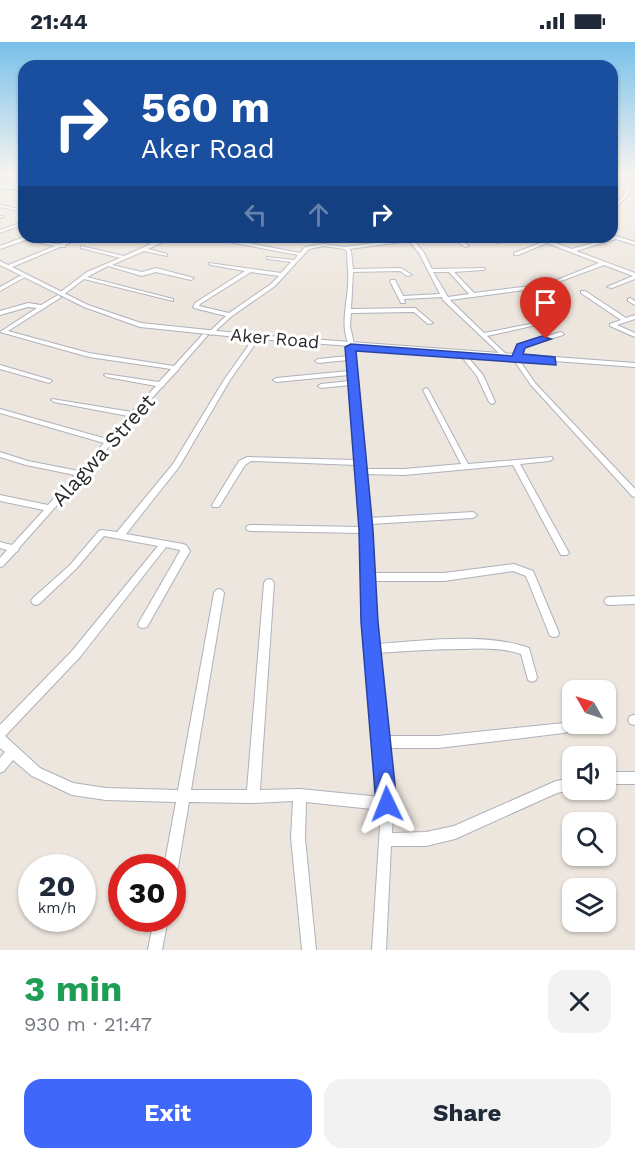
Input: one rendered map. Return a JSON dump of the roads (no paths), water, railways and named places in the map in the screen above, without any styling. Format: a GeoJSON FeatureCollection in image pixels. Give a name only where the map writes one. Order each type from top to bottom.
{"type":"FeatureCollection","features":[{"type":"Feature","properties":{"kind":"street"},"geometry":{"type":"LineString","coordinates":[[0,232],[18,225]]}},
{"type":"Feature","properties":{"kind":"street"},"geometry":{"type":"LineString","coordinates":[[618,237],[634,243]]}},
{"type":"Feature","properties":{"kind":"street"},"geometry":{"type":"LineString","coordinates":[[0,249],[18,241]]}},
{"type":"Feature","properties":{"kind":"street"},"geometry":{"type":"LineString","coordinates":[[51,243],[63,246]]}},
{"type":"Feature","properties":{"kind":"street"},"geometry":{"type":"LineString","coordinates":[[3,267],[69,243]]}},
{"type":"Feature","properties":{"kind":"street"},"geometry":{"type":"LineString","coordinates":[[240,243],[298,254],[307,248],[324,245],[345,248],[386,243]]}},
{"type":"Feature","properties":{"kind":"street"},"geometry":{"type":"LineString","coordinates":[[414,243],[421,251],[444,297],[504,356]]}},
{"type":"Feature","properties":{"kind":"street"},"geometry":{"type":"LineString","coordinates":[[462,243],[467,246]]}},
{"type":"Feature","properties":{"kind":"street"},"geometry":{"type":"LineString","coordinates":[[516,254],[544,243]]}},
{"type":"Feature","properties":{"kind":"street"},"geometry":{"type":"LineString","coordinates":[[550,243],[635,276]]}},
{"type":"Feature","properties":{"kind":"street"},"geometry":{"type":"LineString","coordinates":[[572,251],[598,243]]}},
{"type":"Feature","properties":{"kind":"street"},"geometry":{"type":"LineString","coordinates":[[2,333],[83,277],[155,244]]}},
{"type":"Feature","properties":{"kind":"street"},"geometry":{"type":"LineString","coordinates":[[84,247],[124,258]]}},
{"type":"Feature","properties":{"kind":"street"},"geometry":{"type":"LineString","coordinates":[[345,248],[349,251],[351,271],[347,331],[354,378],[366,526],[372,649],[387,804],[379,950]]}},
{"type":"Feature","properties":{"kind":"street"},"geometry":{"type":"LineString","coordinates":[[144,249],[165,255]]}},
{"type":"Feature","properties":{"kind":"street","name":"Alagwa Street"},"geometry":{"type":"LineString","coordinates":[[0,564],[208,334],[230,315],[273,285],[298,254]]}},
{"type":"Feature","properties":{"kind":"street"},"geometry":{"type":"LineString","coordinates":[[269,258],[293,261]]}},
{"type":"Feature","properties":{"kind":"street"},"geometry":{"type":"LineString","coordinates":[[401,298],[473,295],[540,286],[604,263]]}},
{"type":"Feature","properties":{"kind":"street"},"geometry":{"type":"LineString","coordinates":[[211,264],[283,274]]}},
{"type":"Feature","properties":{"kind":"street"},"geometry":{"type":"LineString","coordinates":[[108,265],[142,274],[156,270],[191,278]]}},
{"type":"Feature","properties":{"kind":"street","name":"Aker Road"},"geometry":{"type":"LineString","coordinates":[[3,267],[127,325],[351,350],[517,358],[635,367]]}},
{"type":"Feature","properties":{"kind":"street","name":"Aker Road"},"geometry":{"type":"LineString","coordinates":[[3,267],[60,295]]}},
{"type":"Feature","properties":{"kind":"street"},"geometry":{"type":"LineString","coordinates":[[351,271],[401,269],[410,275]]}},
{"type":"Feature","properties":{"kind":"street"},"geometry":{"type":"LineString","coordinates":[[430,272],[483,269]]}},
{"type":"Feature","properties":{"kind":"street"},"geometry":{"type":"LineString","coordinates":[[230,315],[195,307],[250,270]]}},
{"type":"Feature","properties":{"kind":"street"},"geometry":{"type":"LineString","coordinates":[[451,271],[473,295]]}},
{"type":"Feature","properties":{"kind":"street"},"geometry":{"type":"LineString","coordinates":[[610,287],[635,276]]}},
{"type":"Feature","properties":{"kind":"street"},"geometry":{"type":"LineString","coordinates":[[0,289],[22,277]]}},
{"type":"Feature","properties":{"kind":"street"},"geometry":{"type":"LineString","coordinates":[[83,277],[171,300]]}},
{"type":"Feature","properties":{"kind":"street"},"geometry":{"type":"LineString","coordinates":[[393,281],[406,310]]}},
{"type":"Feature","properties":{"kind":"street"},"geometry":{"type":"LineString","coordinates":[[540,286],[562,299]]}},
{"type":"Feature","properties":{"kind":"street"},"geometry":{"type":"LineString","coordinates":[[583,292],[624,319]]}},
{"type":"Feature","properties":{"kind":"street"},"geometry":{"type":"LineString","coordinates":[[0,313],[28,305],[42,307]]}},
{"type":"Feature","properties":{"kind":"street"},"geometry":{"type":"LineString","coordinates":[[347,311],[419,311],[430,322]]}},
{"type":"Feature","properties":{"kind":"street"},"geometry":{"type":"LineString","coordinates":[[635,317],[612,325],[635,335]]}},
{"type":"Feature","properties":{"kind":"street"},"geometry":{"type":"LineString","coordinates":[[483,335],[539,323]]}},
{"type":"Feature","properties":{"kind":"street"},"geometry":{"type":"LineString","coordinates":[[2,333],[89,355],[177,368]]}},
{"type":"Feature","properties":{"kind":"street","name":"Aker Road"},"geometry":{"type":"LineString","coordinates":[[208,334],[351,350],[517,358]]}},
{"type":"Feature","properties":{"kind":"street"},"geometry":{"type":"LineString","coordinates":[[561,334],[521,346],[517,358],[533,384],[635,494]]}},
{"type":"Feature","properties":{"kind":"street"},"geometry":{"type":"LineString","coordinates":[[120,535],[176,465],[226,380],[255,339]]}},
{"type":"Feature","properties":{"kind":"street"},"geometry":{"type":"LineString","coordinates":[[318,361],[351,350]]}},
{"type":"Feature","properties":{"kind":"street"},"geometry":{"type":"LineString","coordinates":[[464,356],[480,375],[492,402]]}},
{"type":"Feature","properties":{"kind":"street"},"geometry":{"type":"LineString","coordinates":[[0,367],[50,381]]}},
{"type":"Feature","properties":{"kind":"street"},"geometry":{"type":"LineString","coordinates":[[107,375],[162,385]]}},
{"type":"Feature","properties":{"kind":"street"},"geometry":{"type":"LineString","coordinates":[[276,380],[354,378]]}},
{"type":"Feature","properties":{"kind":"street"},"geometry":{"type":"LineString","coordinates":[[321,386],[354,378]]}},
{"type":"Feature","properties":{"kind":"street"},"geometry":{"type":"LineString","coordinates":[[426,390],[466,467]]}},
{"type":"Feature","properties":{"kind":"street"},"geometry":{"type":"LineString","coordinates":[[54,400],[134,415]]}},
{"type":"Feature","properties":{"kind":"street"},"geometry":{"type":"LineString","coordinates":[[1,411],[109,442]]}},
{"type":"Feature","properties":{"kind":"street"},"geometry":{"type":"LineString","coordinates":[[0,454],[27,463],[80,474]]}},
{"type":"Feature","properties":{"kind":"street"},"geometry":{"type":"LineString","coordinates":[[216,505],[242,463],[250,459],[404,472],[549,459]]}},
{"type":"Feature","properties":{"kind":"street"},"geometry":{"type":"LineString","coordinates":[[514,462],[564,553]]}},
{"type":"Feature","properties":{"kind":"street"},"geometry":{"type":"LineString","coordinates":[[0,498],[50,508]]}},
{"type":"Feature","properties":{"kind":"street"},"geometry":{"type":"LineString","coordinates":[[250,528],[366,526],[473,515]]}},
{"type":"Feature","properties":{"kind":"street"},"geometry":{"type":"LineString","coordinates":[[36,601],[73,567],[102,533],[180,546],[185,551],[143,624]]}},
{"type":"Feature","properties":{"kind":"street"},"geometry":{"type":"LineString","coordinates":[[0,733],[76,654],[164,544]]}},
{"type":"Feature","properties":{"kind":"street"},"geometry":{"type":"LineString","coordinates":[[0,545],[15,549]]}},
{"type":"Feature","properties":{"kind":"street"},"geometry":{"type":"LineString","coordinates":[[369,577],[444,578],[514,567],[522,569],[530,574],[554,633]]}},
{"type":"Feature","properties":{"kind":"street"},"geometry":{"type":"LineString","coordinates":[[253,797],[269,583]]}},
{"type":"Feature","properties":{"kind":"street"},"geometry":{"type":"LineString","coordinates":[[173,854],[219,592]]}},
{"type":"Feature","properties":{"kind":"street"},"geometry":{"type":"LineString","coordinates":[[609,601],[635,600]]}},
{"type":"Feature","properties":{"kind":"street"},"geometry":{"type":"LineString","coordinates":[[372,649],[442,644],[513,646],[525,651],[532,677]]}},
{"type":"Feature","properties":{"kind":"street"},"geometry":{"type":"LineString","coordinates":[[382,742],[438,742],[562,728]]}},
{"type":"Feature","properties":{"kind":"street"},"geometry":{"type":"LineString","coordinates":[[0,740],[36,772],[72,789],[106,794],[253,797],[300,795],[387,804]]}},
{"type":"Feature","properties":{"kind":"street"},"geometry":{"type":"LineString","coordinates":[[0,766],[13,752]]}},
{"type":"Feature","properties":{"kind":"street"},"geometry":{"type":"LineString","coordinates":[[616,778],[635,778]]}},
{"type":"Feature","properties":{"kind":"street"},"geometry":{"type":"LineString","coordinates":[[385,840],[426,839],[455,832],[562,786]]}},
{"type":"Feature","properties":{"kind":"street"},"geometry":{"type":"LineString","coordinates":[[300,795],[298,838],[309,950]]}},
{"type":"Feature","properties":{"kind":"street"},"geometry":{"type":"LineString","coordinates":[[155,950],[158,932]]}}]}
